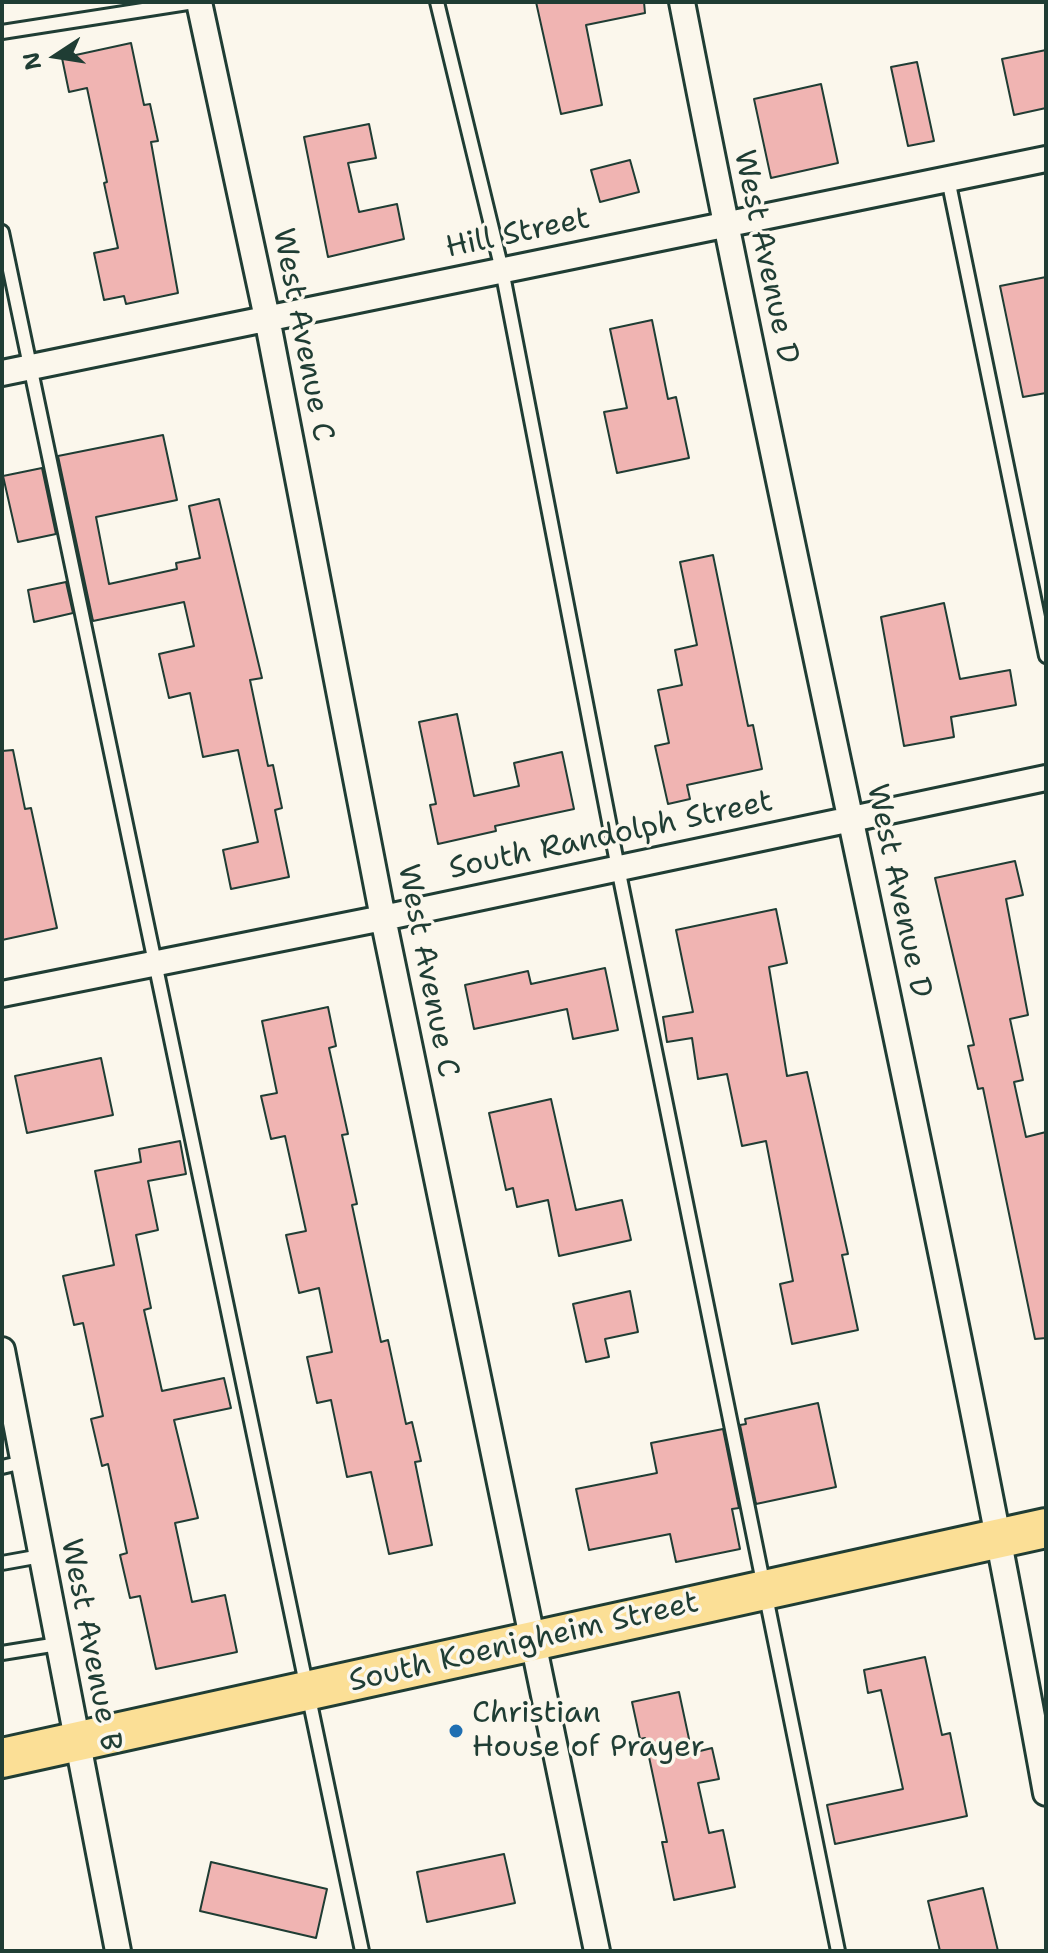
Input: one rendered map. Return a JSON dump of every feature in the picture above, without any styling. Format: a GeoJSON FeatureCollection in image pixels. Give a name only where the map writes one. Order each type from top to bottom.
{"type":"FeatureCollection","features":[{"type":"Feature","properties":{"kind":"main road","name":"South Koenigheim Street"},"geometry":{"type":"LineString","coordinates":[[2,1758],[1046,1528]]}},
{"type":"Feature","properties":{"kind":"street","name":"West Avenue C"},"geometry":{"type":"LineString","coordinates":[[197,2],[267,318],[383,918],[597,1951]]}},
{"type":"Feature","properties":{"kind":"street","name":"West Avenue D"},"geometry":{"type":"LineString","coordinates":[[682,2],[725,224],[1000,1537],[1046,1793]]}},
{"type":"Feature","properties":{"kind":"street","name":"Hill Street"},"geometry":{"type":"LineString","coordinates":[[2,373],[1046,159]]}},
{"type":"Feature","properties":{"kind":"street","name":"South Randolph Street"},"geometry":{"type":"LineString","coordinates":[[2,994],[383,918],[1046,778]]}},
{"type":"Feature","properties":{"kind":"street","name":"West Avenue B"},"geometry":{"type":"LineString","coordinates":[[2,1350],[13,1464],[41,1556],[118,1951]]}},
{"type":"Feature","properties":{"kind":"lane"},"geometry":{"type":"LineString","coordinates":[[2,32],[197,2]]}},
{"type":"Feature","properties":{"kind":"lane"},"geometry":{"type":"LineString","coordinates":[[437,2],[502,270],[618,868],[838,1951]]}},
{"type":"Feature","properties":{"kind":"lane"},"geometry":{"type":"LineString","coordinates":[[948,179],[1046,656]]}},
{"type":"Feature","properties":{"kind":"lane"},"geometry":{"type":"LineString","coordinates":[[2,232],[362,1951]]}},
{"type":"Feature","properties":{"kind":"lane"},"geometry":{"type":"LineString","coordinates":[[2,1563],[41,1556]]}},
{"type":"Feature","properties":{"kind":"lane"},"geometry":{"type":"LineString","coordinates":[[2,1653],[58,1644]]}},
{"type":"Feature","properties":{"kind":"building"},"geometry":{"type":"Polygon","coordinates":[[[536,2],[644,2],[645,13],[586,25],[602,105],[561,114],[536,2]]]}},
{"type":"Feature","properties":{"kind":"building"},"geometry":{"type":"Polygon","coordinates":[[[131,43],[144,105],[150,104],[158,141],[151,142],[178,293],[126,304],[124,296],[104,300],[94,253],[118,248],[104,183],[107,182],[87,88],[69,92],[62,58],[131,43]]]}},
{"type":"Feature","properties":{"kind":"building"},"geometry":{"type":"Polygon","coordinates":[[[1046,50],[1046,108],[1014,115],[1002,59],[1046,50]]]}},
{"type":"Feature","properties":{"kind":"building"},"geometry":{"type":"Polygon","coordinates":[[[917,62],[934,141],[908,146],[891,67],[917,62]]]}},
{"type":"Feature","properties":{"kind":"building"},"geometry":{"type":"Polygon","coordinates":[[[821,84],[838,163],[771,178],[754,99],[821,84]]]}},
{"type":"Feature","properties":{"kind":"building"},"geometry":{"type":"Polygon","coordinates":[[[369,124],[376,158],[348,163],[359,212],[397,204],[404,239],[328,257],[304,137],[369,124]]]}},
{"type":"Feature","properties":{"kind":"building"},"geometry":{"type":"Polygon","coordinates":[[[630,160],[639,192],[600,202],[591,170],[630,160]]]}},
{"type":"Feature","properties":{"kind":"building"},"geometry":{"type":"Polygon","coordinates":[[[1046,277],[1046,393],[1023,397],[1000,286],[1046,277]]]}},
{"type":"Feature","properties":{"kind":"building"},"geometry":{"type":"Polygon","coordinates":[[[652,320],[668,399],[676,397],[689,458],[617,473],[604,412],[627,408],[610,329],[652,320]]]}},
{"type":"Feature","properties":{"kind":"building"},"geometry":{"type":"Polygon","coordinates":[[[163,435],[177,500],[96,517],[109,584],[177,569],[176,563],[200,558],[189,506],[219,499],[262,678],[250,680],[268,766],[273,765],[282,808],[275,810],[289,877],[231,889],[223,850],[258,842],[238,750],[203,757],[190,693],[169,698],[159,654],[194,646],[184,602],[93,621],[58,456],[163,435]]]}},
{"type":"Feature","properties":{"kind":"building"},"geometry":{"type":"Polygon","coordinates":[[[42,468],[56,534],[18,542],[3,476],[42,468]]]}},
{"type":"Feature","properties":{"kind":"building"},"geometry":{"type":"Polygon","coordinates":[[[713,555],[748,726],[753,725],[762,769],[687,785],[690,799],[668,804],[655,746],[669,743],[658,690],[682,685],[675,650],[697,645],[680,562],[713,555]]]}},
{"type":"Feature","properties":{"kind":"building"},"geometry":{"type":"Polygon","coordinates":[[[66,582],[73,613],[34,622],[28,590],[66,582]]]}},
{"type":"Feature","properties":{"kind":"building"},"geometry":{"type":"Polygon","coordinates":[[[944,603],[960,679],[1010,670],[1016,705],[951,717],[954,737],[904,746],[881,617],[944,603]]]}},
{"type":"Feature","properties":{"kind":"building"},"geometry":{"type":"Polygon","coordinates":[[[457,714],[474,796],[519,786],[514,763],[562,752],[574,809],[495,826],[496,831],[438,844],[430,805],[436,804],[419,722],[457,714]]]}},
{"type":"Feature","properties":{"kind":"building"},"geometry":{"type":"Polygon","coordinates":[[[13,750],[25,809],[31,808],[57,928],[2,940],[2,751],[13,750]]]}},
{"type":"Feature","properties":{"kind":"building"},"geometry":{"type":"Polygon","coordinates":[[[1015,861],[1023,895],[1006,899],[1028,1015],[1010,1019],[1023,1080],[1014,1082],[1026,1137],[1046,1132],[1046,1338],[1035,1339],[983,1088],[978,1089],[968,1046],[974,1045],[935,878],[1015,861]]]}},
{"type":"Feature","properties":{"kind":"building"},"geometry":{"type":"Polygon","coordinates":[[[776,909],[787,963],[769,967],[787,1076],[807,1072],[848,1254],[842,1255],[858,1330],[792,1344],[780,1284],[793,1281],[766,1141],[742,1146],[727,1074],[698,1079],[692,1038],[667,1042],[663,1017],[693,1012],[676,930],[776,909]]]}},
{"type":"Feature","properties":{"kind":"building"},"geometry":{"type":"Polygon","coordinates":[[[605,968],[618,1030],[573,1039],[567,1009],[474,1029],[465,985],[528,971],[531,984],[605,968]]]}},
{"type":"Feature","properties":{"kind":"building"},"geometry":{"type":"Polygon","coordinates":[[[328,1007],[336,1046],[329,1048],[348,1134],[342,1135],[357,1204],[352,1205],[381,1342],[388,1340],[406,1424],[412,1422],[421,1461],[415,1462],[432,1545],[389,1554],[371,1472],[347,1477],[331,1400],[317,1403],[307,1357],[332,1352],[319,1288],[299,1293],[286,1235],[306,1231],[285,1136],[271,1139],[261,1096],[277,1093],[262,1021],[328,1007]]]}},
{"type":"Feature","properties":{"kind":"building"},"geometry":{"type":"Polygon","coordinates":[[[101,1058],[113,1115],[27,1133],[15,1076],[101,1058]]]}},
{"type":"Feature","properties":{"kind":"building"},"geometry":{"type":"Polygon","coordinates":[[[551,1099],[576,1210],[622,1200],[631,1240],[559,1256],[548,1200],[517,1207],[513,1188],[506,1190],[489,1113],[551,1099]]]}},
{"type":"Feature","properties":{"kind":"building"},"geometry":{"type":"Polygon","coordinates":[[[180,1141],[186,1174],[148,1181],[158,1230],[136,1235],[151,1308],[144,1310],[162,1391],[224,1378],[231,1408],[174,1420],[198,1518],[175,1523],[192,1602],[225,1595],[237,1652],[156,1669],[140,1596],[130,1598],[120,1555],[127,1553],[108,1464],[102,1466],[91,1419],[103,1416],[83,1323],[74,1325],[63,1276],[114,1265],[95,1171],[141,1162],[139,1149],[180,1141]]]}},
{"type":"Feature","properties":{"kind":"building"},"geometry":{"type":"Polygon","coordinates":[[[630,1291],[638,1332],[605,1339],[609,1357],[586,1362],[573,1304],[630,1291]]]}},
{"type":"Feature","properties":{"kind":"building"},"geometry":{"type":"Polygon","coordinates":[[[818,1403],[836,1487],[756,1504],[740,1425],[746,1424],[745,1419],[818,1403]]]}},
{"type":"Feature","properties":{"kind":"building"},"geometry":{"type":"Polygon","coordinates":[[[723,1429],[739,1508],[732,1509],[740,1549],[676,1562],[670,1534],[589,1550],[576,1489],[657,1473],[651,1443],[723,1429]]]}},
{"type":"Feature","properties":{"kind":"building"},"geometry":{"type":"Polygon","coordinates":[[[925,1657],[942,1735],[950,1733],[967,1816],[835,1844],[827,1805],[903,1789],[881,1690],[868,1693],[864,1670],[925,1657]]]}},
{"type":"Feature","properties":{"kind":"building"},"geometry":{"type":"Polygon","coordinates":[[[679,1692],[692,1753],[712,1748],[719,1779],[698,1783],[709,1833],[723,1830],[735,1887],[674,1900],[662,1842],[667,1842],[645,1738],[640,1739],[632,1702],[679,1692]]]}},
{"type":"Feature","properties":{"kind":"building"},"geometry":{"type":"Polygon","coordinates":[[[504,1854],[515,1903],[427,1922],[417,1872],[504,1854]]]}},
{"type":"Feature","properties":{"kind":"building"},"geometry":{"type":"Polygon","coordinates":[[[211,1862],[327,1889],[316,1938],[200,1911],[211,1862]]]}},
{"type":"Feature","properties":{"kind":"building"},"geometry":{"type":"Polygon","coordinates":[[[983,1888],[998,1951],[940,1951],[928,1901],[983,1888]]]}},
{"type":"Feature","properties":{"kind":"place","name":"Christian House of Prayer"},"geometry":{"type":"Point","coordinates":[456,1731]}}]}
